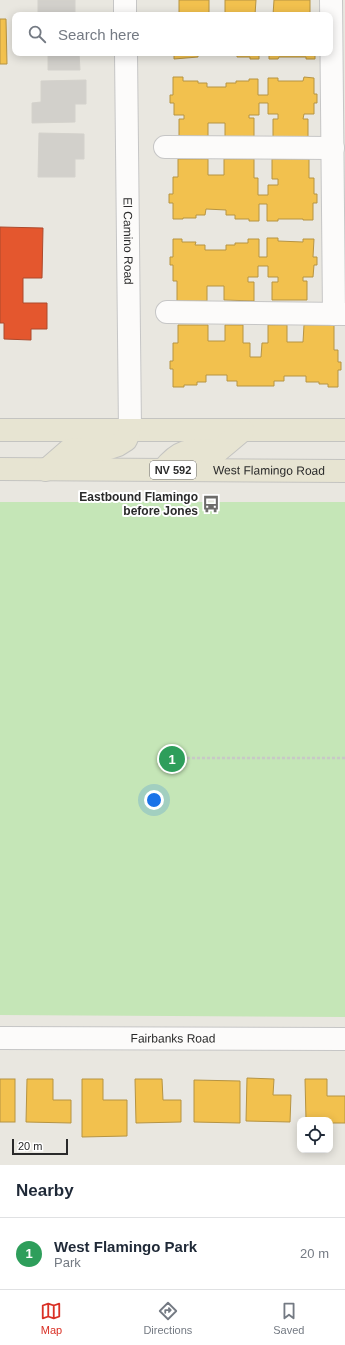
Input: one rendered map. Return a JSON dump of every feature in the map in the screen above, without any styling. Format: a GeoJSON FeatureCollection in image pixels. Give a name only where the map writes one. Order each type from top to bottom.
{"type":"FeatureCollection","features":[{"type":"Feature","properties":{"kind":"main road"},"geometry":{"type":"LineString","coordinates":[[0,430],[345,430]]}},
{"type":"Feature","properties":{"kind":"main road"},"geometry":{"type":"LineString","coordinates":[[46,470],[69,450],[106,449],[118,445],[126,440],[130,430]]}},
{"type":"Feature","properties":{"kind":"main road"},"geometry":{"type":"LineString","coordinates":[[163,470],[172,459],[183,452],[218,451],[243,430]]}},
{"type":"Feature","properties":{"kind":"main road","name":"West Flamingo Road"},"geometry":{"type":"LineString","coordinates":[[0,469],[345,471]]}},
{"type":"Feature","properties":{"kind":"street"},"geometry":{"type":"LineString","coordinates":[[125,0],[125,12]]}},
{"type":"Feature","properties":{"kind":"street"},"geometry":{"type":"LineString","coordinates":[[331,0],[331,12]]}},
{"type":"Feature","properties":{"kind":"street","name":"El Camino Road"},"geometry":{"type":"LineString","coordinates":[[126,56],[130,430]]}},
{"type":"Feature","properties":{"kind":"street"},"geometry":{"type":"LineString","coordinates":[[167,312],[340,314],[332,148],[331,56]]}},
{"type":"Feature","properties":{"kind":"street"},"geometry":{"type":"LineString","coordinates":[[165,147],[332,148]]}},
{"type":"Feature","properties":{"kind":"street","name":"Fairbanks Road"},"geometry":{"type":"LineString","coordinates":[[0,1038],[345,1040]]}},
{"type":"Feature","properties":{"kind":"path"},"geometry":{"type":"LineString","coordinates":[[187,758],[345,758]]}},
{"type":"Feature","properties":{"kind":"green space"},"geometry":{"type":"Polygon","coordinates":[[[0,502],[345,502],[345,1017],[0,1015],[0,502]]]}},
{"type":"Feature","properties":{"kind":"building: Homes"},"geometry":{"type":"Polygon","coordinates":[[[179,0],[209,0],[209,12],[179,12],[179,0]]]}},
{"type":"Feature","properties":{"kind":"building: Homes"},"geometry":{"type":"Polygon","coordinates":[[[225,0],[256,0],[255,12],[225,12],[225,0]]]}},
{"type":"Feature","properties":{"kind":"building: Homes"},"geometry":{"type":"Polygon","coordinates":[[[274,0],[310,0],[310,12],[273,12],[274,0]]]}},
{"type":"Feature","properties":{"kind":"building: Homes"},"geometry":{"type":"Polygon","coordinates":[[[0,19],[6,19],[7,64],[0,64],[0,19]]]}},
{"type":"Feature","properties":{"kind":"building: Homes"},"geometry":{"type":"Polygon","coordinates":[[[174,56],[198,56],[198,57],[174,59],[174,56]]]}},
{"type":"Feature","properties":{"kind":"building: Homes"},"geometry":{"type":"Polygon","coordinates":[[[259,56],[259,59],[250,59],[250,57],[237,57],[259,56]]]}},
{"type":"Feature","properties":{"kind":"building: Homes"},"geometry":{"type":"Polygon","coordinates":[[[269,56],[315,56],[315,59],[306,59],[306,57],[279,57],[278,59],[269,59],[269,56]]]}},
{"type":"Feature","properties":{"kind":"building: Homes"},"geometry":{"type":"Polygon","coordinates":[[[173,77],[183,77],[183,81],[198,81],[198,83],[207,83],[207,87],[226,87],[226,83],[236,83],[236,81],[258,79],[258,95],[268,95],[268,78],[278,78],[278,81],[303,81],[304,77],[314,78],[314,94],[317,94],[317,103],[314,103],[314,114],[304,114],[303,119],[308,119],[308,137],[273,137],[273,119],[278,119],[278,114],[268,114],[268,103],[259,103],[259,115],[249,115],[249,118],[254,118],[254,137],[225,137],[225,123],[208,123],[208,138],[179,138],[179,119],[184,119],[184,115],[174,115],[174,103],[170,103],[170,95],[173,95],[173,77]]]}},
{"type":"Feature","properties":{"kind":"building: Homes"},"geometry":{"type":"Polygon","coordinates":[[[178,159],[208,159],[208,175],[224,175],[224,159],[254,159],[254,178],[258,178],[258,195],[268,195],[268,185],[278,185],[278,179],[272,179],[272,159],[309,159],[309,178],[314,178],[314,194],[317,194],[317,203],[313,203],[313,220],[278,219],[278,221],[267,221],[267,204],[259,204],[259,221],[235,219],[235,215],[226,215],[226,210],[206,209],[205,215],[196,215],[196,218],[173,219],[173,203],[169,203],[169,194],[173,194],[173,177],[178,177],[178,159]]]}},
{"type":"Feature","properties":{"kind":"building: Homes"},"geometry":{"type":"Polygon","coordinates":[[[267,238],[278,238],[278,241],[303,242],[303,239],[314,239],[313,257],[317,257],[317,265],[314,265],[313,277],[303,277],[303,281],[307,281],[307,300],[272,300],[272,282],[278,282],[278,277],[268,277],[268,266],[258,266],[258,277],[248,277],[248,282],[254,282],[254,301],[224,300],[224,286],[207,286],[207,301],[177,301],[177,281],[173,281],[173,265],[170,265],[170,257],[173,257],[173,239],[182,239],[182,242],[196,242],[195,245],[205,245],[205,250],[226,250],[226,245],[248,243],[248,239],[259,239],[259,257],[267,257],[267,238]]]}},
{"type":"Feature","properties":{"kind":"building: Homes"},"geometry":{"type":"Polygon","coordinates":[[[178,325],[208,325],[208,341],[225,341],[225,325],[243,325],[243,343],[250,343],[250,357],[261,357],[262,343],[268,343],[268,325],[287,325],[287,342],[303,342],[304,325],[334,325],[334,350],[338,350],[338,362],[341,362],[341,370],[338,370],[338,387],[328,387],[328,384],[319,384],[319,382],[306,382],[306,376],[284,376],[284,381],[274,381],[274,386],[237,386],[237,381],[227,381],[227,375],[206,375],[206,382],[197,382],[197,385],[184,385],[184,387],[173,387],[173,369],[170,369],[170,361],[173,361],[173,343],[178,343],[178,325]]]}},
{"type":"Feature","properties":{"kind":"building: Homes"},"geometry":{"type":"Polygon","coordinates":[[[247,1078],[274,1079],[273,1095],[291,1095],[290,1122],[246,1121],[247,1078]]]}},
{"type":"Feature","properties":{"kind":"building: Homes"},"geometry":{"type":"Polygon","coordinates":[[[0,1079],[15,1079],[15,1122],[0,1122],[0,1079]]]}},
{"type":"Feature","properties":{"kind":"building: Homes"},"geometry":{"type":"Polygon","coordinates":[[[27,1079],[53,1079],[53,1100],[71,1100],[71,1123],[26,1122],[27,1079]]]}},
{"type":"Feature","properties":{"kind":"building: Homes"},"geometry":{"type":"Polygon","coordinates":[[[82,1079],[103,1079],[103,1100],[127,1100],[127,1136],[82,1137],[82,1079]]]}},
{"type":"Feature","properties":{"kind":"building: Homes"},"geometry":{"type":"Polygon","coordinates":[[[135,1079],[162,1079],[163,1100],[181,1100],[181,1122],[136,1123],[135,1079]]]}},
{"type":"Feature","properties":{"kind":"building: Homes"},"geometry":{"type":"Polygon","coordinates":[[[305,1079],[327,1079],[327,1096],[345,1096],[345,1123],[333,1123],[333,1117],[306,1117],[305,1079]]]}},
{"type":"Feature","properties":{"kind":"building: Homes"},"geometry":{"type":"Polygon","coordinates":[[[194,1080],[240,1081],[240,1123],[194,1122],[194,1080]]]}},
{"type":"Feature","properties":{"kind":"building: Shops"},"geometry":{"type":"Polygon","coordinates":[[[0,227],[43,228],[42,278],[23,278],[23,303],[47,303],[47,329],[31,329],[31,340],[4,339],[4,323],[0,323],[0,227]]]}},
{"type":"Feature","properties":{"kind":"building: Other"},"geometry":{"type":"Polygon","coordinates":[[[38,0],[75,0],[75,12],[38,12],[38,0]]]}},
{"type":"Feature","properties":{"kind":"building: Other"},"geometry":{"type":"Polygon","coordinates":[[[48,56],[79,56],[80,70],[48,70],[48,56]]]}},
{"type":"Feature","properties":{"kind":"building: Other"},"geometry":{"type":"Polygon","coordinates":[[[86,80],[86,104],[75,104],[75,122],[32,123],[32,103],[41,102],[41,81],[86,80]]]}},
{"type":"Feature","properties":{"kind":"building: Other"},"geometry":{"type":"Polygon","coordinates":[[[39,133],[84,134],[84,159],[75,159],[75,177],[38,177],[39,133]]]}},
{"type":"Feature","properties":{"kind":"place","name":"Eastbound Flamingo before Jones"},"geometry":{"type":"Point","coordinates":[211,504]}},
{"type":"Feature","properties":{"kind":"place","name":"West Flamingo Park"},"geometry":{"type":"Point","coordinates":[172,759]}}]}
